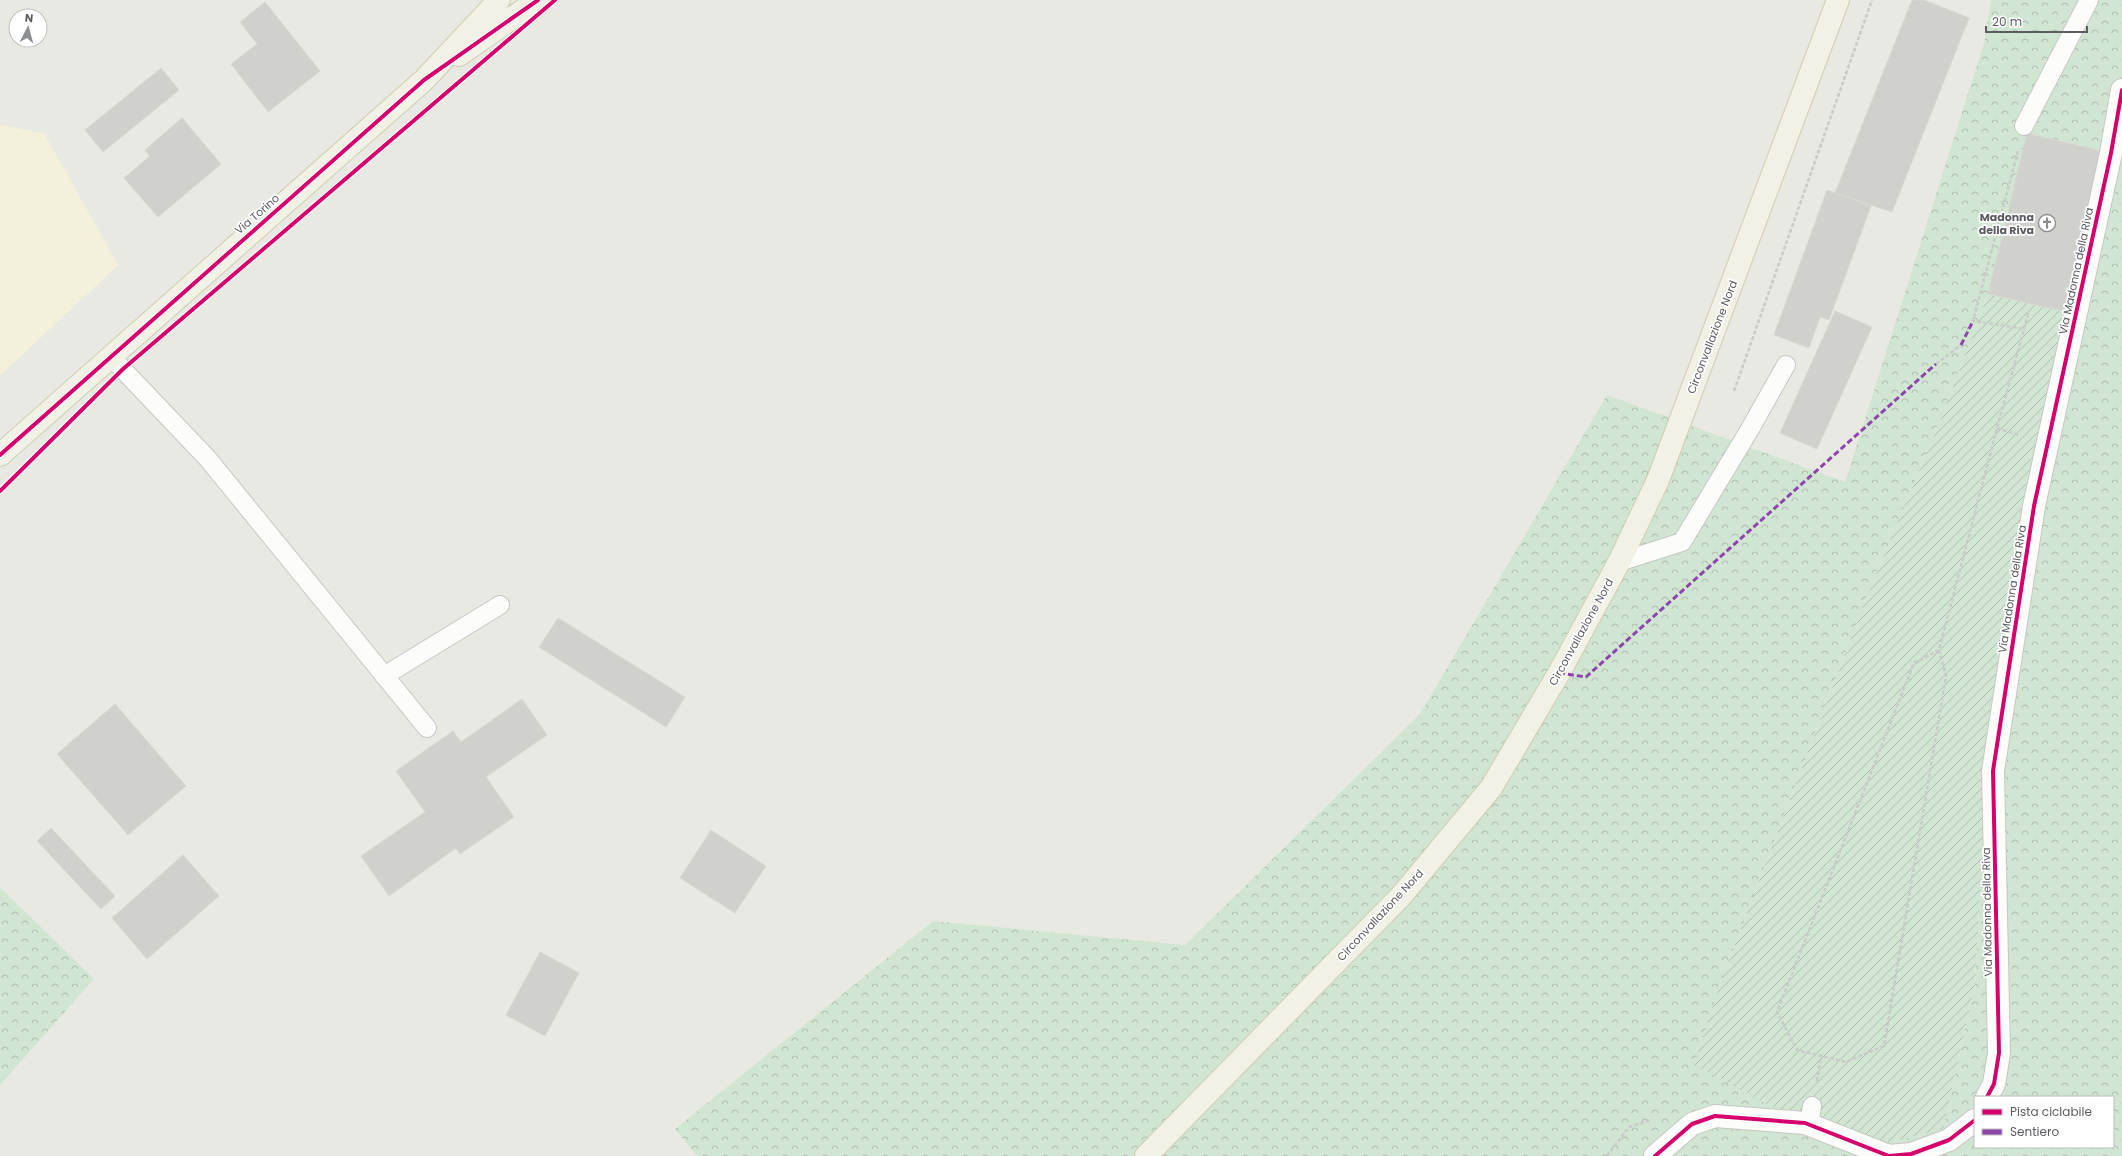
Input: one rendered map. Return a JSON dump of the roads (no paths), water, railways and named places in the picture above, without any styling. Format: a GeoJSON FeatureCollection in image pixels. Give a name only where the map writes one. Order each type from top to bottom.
{"type":"FeatureCollection","features":[{"type":"Feature","properties":{"kind":"main road","name":"Via Torino"},"geometry":{"type":"LineString","coordinates":[[0,455],[110,356],[424,80],[499,0]]}},
{"type":"Feature","properties":{"kind":"main road","name":"Via Torino"},"geometry":{"type":"LineString","coordinates":[[424,80],[538,0]]}},
{"type":"Feature","properties":{"kind":"main road","name":"Circonvallazione Nord"},"geometry":{"type":"LineString","coordinates":[[1146,1156],[1401,896],[1491,788],[1559,673],[1619,562],[1658,480],[1838,0]]}},
{"type":"Feature","properties":{"kind":"street","name":"Via Madonna della Riva"},"geometry":{"type":"LineString","coordinates":[[1988,1096],[1994,1084],[1999,1053],[1993,771],[2034,506],[2109,161],[2122,90]]}},
{"type":"Feature","properties":{"kind":"street"},"geometry":{"type":"LineString","coordinates":[[1655,1156],[1692,1124],[1715,1116],[1809,1115],[1889,1156],[1911,1154],[1949,1140],[1974,1121]]}},
{"type":"Feature","properties":{"kind":"lane"},"geometry":{"type":"LineString","coordinates":[[2024,126],[2089,0]]}},
{"type":"Feature","properties":{"kind":"lane"},"geometry":{"type":"LineString","coordinates":[[110,356],[208,460],[427,728]]}},
{"type":"Feature","properties":{"kind":"lane"},"geometry":{"type":"LineString","coordinates":[[1619,562],[1682,542],[1750,429],[1786,365]]}},
{"type":"Feature","properties":{"kind":"lane"},"geometry":{"type":"LineString","coordinates":[[384,676],[500,605]]}},
{"type":"Feature","properties":{"kind":"place","name":"Madonna della Riva"},"geometry":{"type":"Point","coordinates":[2047,223]}}]}
